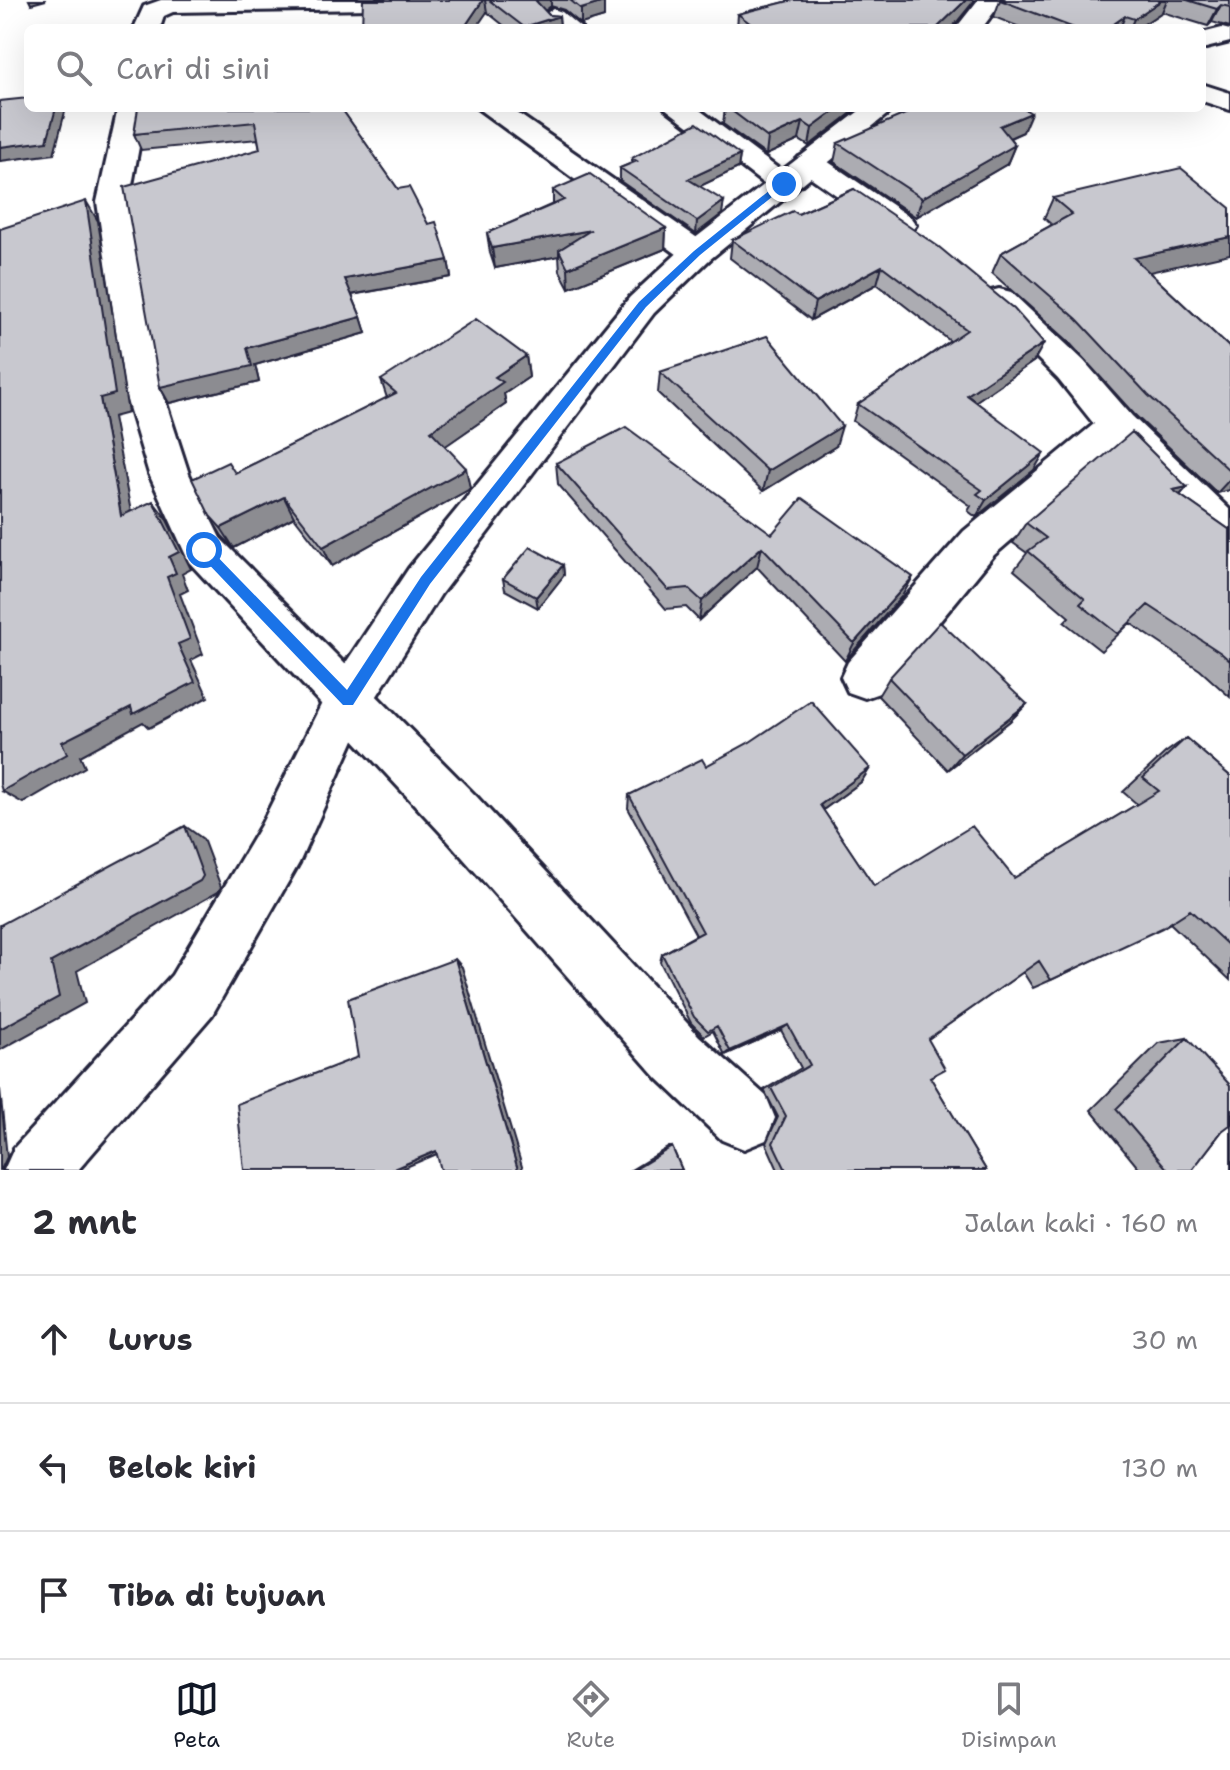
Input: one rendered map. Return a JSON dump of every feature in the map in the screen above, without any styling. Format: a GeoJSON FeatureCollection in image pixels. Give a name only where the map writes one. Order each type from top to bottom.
{"type":"FeatureCollection","features":[{"type":"Feature","properties":{"kind":"street"},"geometry":{"type":"LineString","coordinates":[[973,24],[991,0]]}},
{"type":"Feature","properties":{"kind":"street"},"geometry":{"type":"LineString","coordinates":[[148,24],[153,11],[170,5],[373,2]]}},
{"type":"Feature","properties":{"kind":"street"},"geometry":{"type":"LineString","coordinates":[[1206,93],[1230,102]]}},
{"type":"Feature","properties":{"kind":"street"},"geometry":{"type":"LineString","coordinates":[[131,112],[99,207],[145,397],[169,474],[204,550],[459,815],[678,1057],[744,1118]]}},
{"type":"Feature","properties":{"kind":"street"},"geometry":{"type":"LineString","coordinates":[[497,112],[697,253]]}},
{"type":"Feature","properties":{"kind":"street"},"geometry":{"type":"LineString","coordinates":[[686,112],[932,246]]}},
{"type":"Feature","properties":{"kind":"street"},"geometry":{"type":"LineString","coordinates":[[36,1170],[192,995],[280,844],[348,700],[425,581],[642,305],[697,253],[876,112]]}},
{"type":"Feature","properties":{"kind":"street"},"geometry":{"type":"LineString","coordinates":[[977,281],[1019,317],[1118,426],[1230,536]]}},
{"type":"Feature","properties":{"kind":"street"},"geometry":{"type":"LineString","coordinates":[[865,677],[979,543],[1118,426]]}},
{"type":"Feature","properties":{"kind":"street"},"geometry":{"type":"LineString","coordinates":[[1202,1170],[1230,1141]]}},
{"type":"Feature","properties":{"kind":"building"},"geometry":{"type":"Polygon","coordinates":[[[363,0],[483,0],[467,24],[362,24],[363,0]]]}},
{"type":"Feature","properties":{"kind":"building"},"geometry":{"type":"Polygon","coordinates":[[[489,0],[538,0],[549,15],[559,16],[534,24],[520,24],[489,0]]]}},
{"type":"Feature","properties":{"kind":"building"},"geometry":{"type":"Polygon","coordinates":[[[570,0],[603,0],[604,2],[581,9],[570,0]]]}},
{"type":"Feature","properties":{"kind":"building"},"geometry":{"type":"Polygon","coordinates":[[[793,0],[966,0],[941,24],[751,24],[738,14],[793,0]]]}},
{"type":"Feature","properties":{"kind":"building"},"geometry":{"type":"Polygon","coordinates":[[[1000,0],[1162,0],[1134,19],[1125,16],[1114,24],[1063,24],[1000,0]]]}},
{"type":"Feature","properties":{"kind":"building"},"geometry":{"type":"Polygon","coordinates":[[[1187,0],[1230,0],[1230,7],[1221,5],[1217,9],[1187,0]]]}},
{"type":"Feature","properties":{"kind":"building"},"geometry":{"type":"Polygon","coordinates":[[[24,98],[24,112],[55,112],[47,141],[0,147],[0,101],[24,98]]]}},
{"type":"Feature","properties":{"kind":"building"},"geometry":{"type":"Polygon","coordinates":[[[137,112],[344,112],[398,189],[409,187],[428,224],[436,222],[448,260],[345,279],[361,317],[247,348],[252,366],[160,387],[124,187],[260,149],[255,122],[134,134],[137,112]]]}},
{"type":"Feature","properties":{"kind":"building"},"geometry":{"type":"Polygon","coordinates":[[[733,112],[834,112],[812,128],[803,122],[768,138],[733,112]]]}},
{"type":"Feature","properties":{"kind":"building"},"geometry":{"type":"Polygon","coordinates":[[[910,112],[1031,113],[1000,126],[1015,145],[922,198],[838,143],[910,112]]]}},
{"type":"Feature","properties":{"kind":"building"},"geometry":{"type":"Polygon","coordinates":[[[697,123],[740,155],[688,179],[724,201],[697,221],[620,168],[637,161],[632,158],[697,123]]]}},
{"type":"Feature","properties":{"kind":"building"},"geometry":{"type":"Polygon","coordinates":[[[1181,168],[1230,208],[1230,237],[1134,258],[1230,348],[1230,471],[1148,395],[1077,319],[1001,253],[1072,214],[1053,198],[1181,168]]]}},
{"type":"Feature","properties":{"kind":"building"},"geometry":{"type":"Polygon","coordinates":[[[590,174],[666,228],[568,268],[559,250],[591,230],[492,248],[487,233],[564,200],[553,190],[590,174]]]}},
{"type":"Feature","properties":{"kind":"building"},"geometry":{"type":"Polygon","coordinates":[[[854,189],[939,247],[1014,309],[1044,343],[967,395],[1044,453],[986,500],[977,494],[982,490],[858,404],[967,330],[882,266],[815,302],[732,240],[793,211],[798,214],[854,189]]]}},
{"type":"Feature","properties":{"kind":"building"},"geometry":{"type":"Polygon","coordinates":[[[86,201],[115,394],[100,398],[121,516],[153,501],[179,552],[169,557],[176,573],[167,577],[190,639],[178,644],[195,682],[133,714],[131,707],[62,742],[67,754],[2,791],[0,229],[86,201]]]}},
{"type":"Feature","properties":{"kind":"building"},"geometry":{"type":"Polygon","coordinates":[[[476,319],[526,356],[495,377],[503,382],[431,431],[466,468],[464,470],[323,547],[284,497],[221,528],[210,516],[192,479],[228,462],[235,473],[396,393],[381,380],[476,319]]]}},
{"type":"Feature","properties":{"kind":"building"},"geometry":{"type":"Polygon","coordinates":[[[767,336],[842,426],[768,471],[660,372],[767,336]]]}},
{"type":"Feature","properties":{"kind":"building"},"geometry":{"type":"Polygon","coordinates":[[[626,427],[772,534],[802,498],[913,577],[854,643],[762,547],[702,601],[688,588],[668,590],[556,463],[626,427]]]}},
{"type":"Feature","properties":{"kind":"building"},"geometry":{"type":"Polygon","coordinates":[[[1132,432],[1187,487],[1173,490],[1230,530],[1230,661],[1148,605],[1118,634],[1080,604],[1085,599],[1028,551],[1046,538],[1026,523],[1132,432]]]}},
{"type":"Feature","properties":{"kind":"building"},"geometry":{"type":"Polygon","coordinates":[[[530,547],[563,565],[536,597],[503,579],[530,547]]]}},
{"type":"Feature","properties":{"kind":"building"},"geometry":{"type":"Polygon","coordinates":[[[940,622],[1027,704],[962,754],[889,678],[940,622]]]}},
{"type":"Feature","properties":{"kind":"building"},"geometry":{"type":"Polygon","coordinates":[[[811,701],[870,768],[820,805],[874,886],[972,826],[1014,878],[1159,791],[1143,778],[1186,738],[1230,776],[1230,947],[1190,910],[1162,928],[1051,980],[1039,961],[928,1039],[945,1069],[930,1077],[986,1170],[786,1170],[773,1143],[786,1116],[771,1088],[810,1065],[788,1025],[730,1051],[717,1026],[708,1031],[694,1017],[662,954],[703,932],[629,795],[702,759],[706,766],[750,742],[811,701]]]}},
{"type":"Feature","properties":{"kind":"building"},"geometry":{"type":"Polygon","coordinates":[[[185,826],[203,876],[200,881],[51,962],[59,997],[0,1029],[0,925],[185,826]]]}},
{"type":"Feature","properties":{"kind":"building"},"geometry":{"type":"Polygon","coordinates":[[[455,959],[518,1170],[441,1170],[436,1151],[391,1170],[244,1170],[237,1104],[358,1057],[348,999],[455,959]]]}},
{"type":"Feature","properties":{"kind":"building"},"geometry":{"type":"Polygon","coordinates":[[[1187,1038],[1230,1085],[1230,1125],[1192,1170],[1168,1170],[1116,1109],[1187,1038]]]}},
{"type":"Feature","properties":{"kind":"building"},"geometry":{"type":"Polygon","coordinates":[[[672,1147],[682,1170],[634,1170],[672,1147]]]}},
{"type":"Feature","properties":{"kind":"route"},"geometry":{"type":"LineString","coordinates":[[204,550],[348,700],[425,581],[528,454],[642,305],[697,253],[784,184]]}}]}
